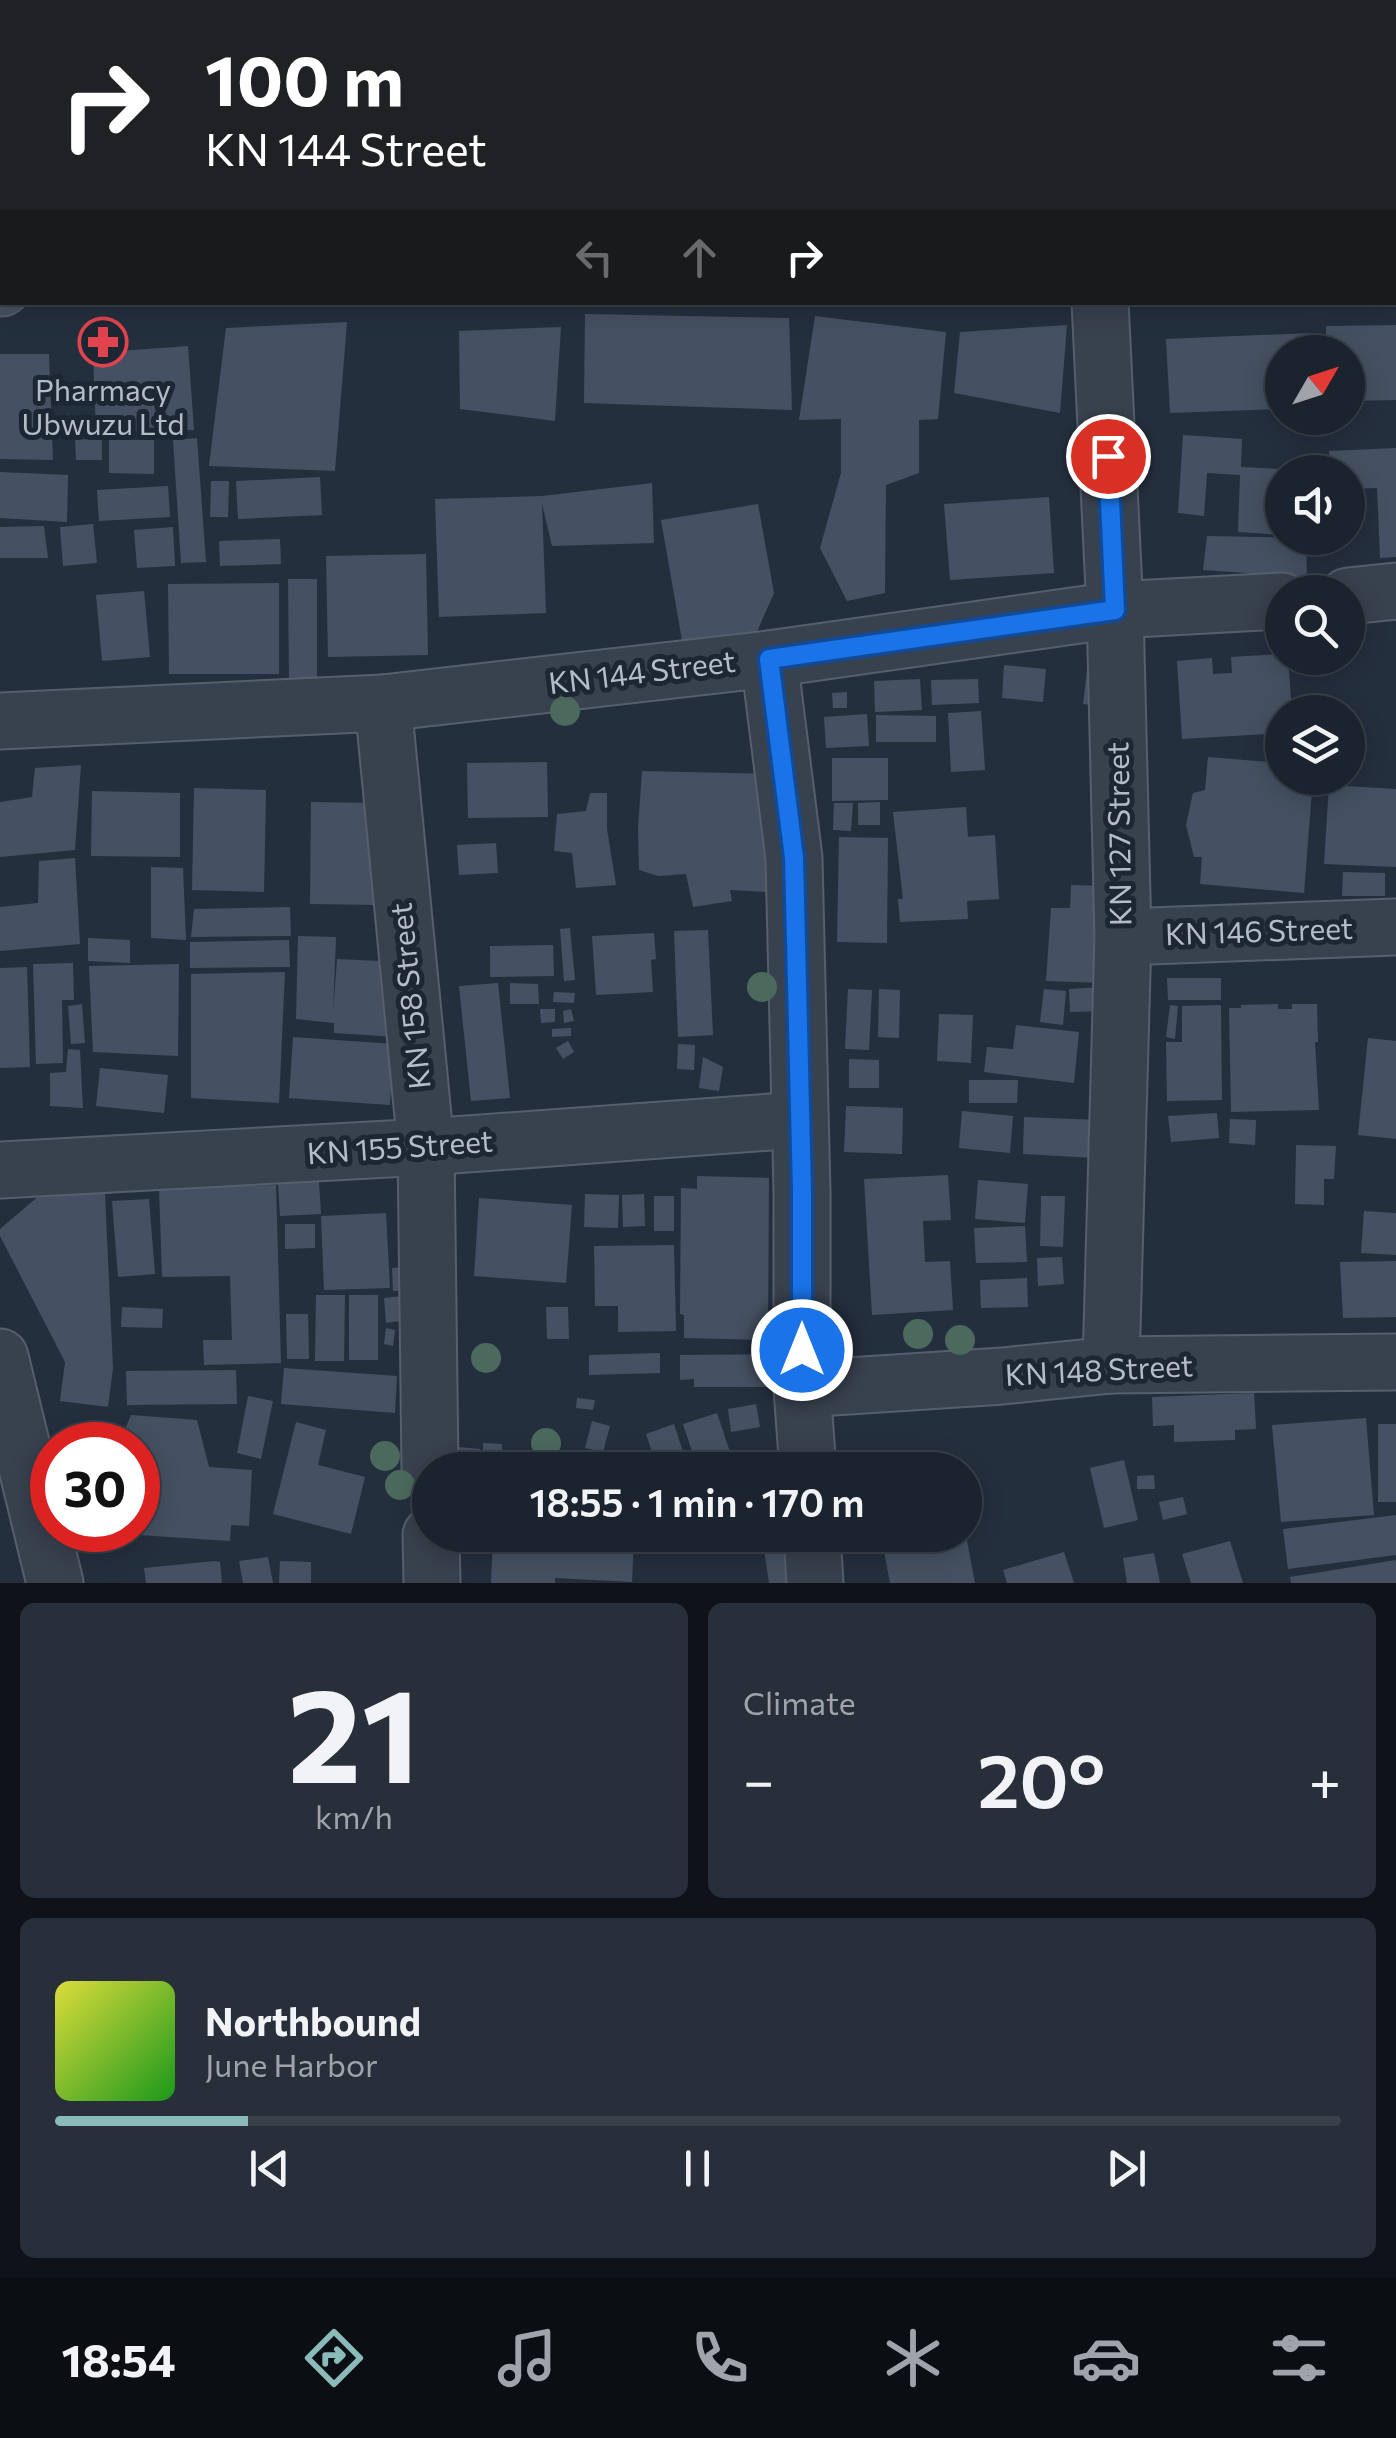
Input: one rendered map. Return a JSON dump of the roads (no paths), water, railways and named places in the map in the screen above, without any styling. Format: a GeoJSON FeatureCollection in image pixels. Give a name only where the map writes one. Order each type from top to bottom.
{"type":"FeatureCollection","features":[{"type":"Feature","properties":{"kind":"street","name":"KN 127 Street"},"geometry":{"type":"LineString","coordinates":[[1100,305],[1115,610],[1123,938],[1111,1365]]}},
{"type":"Feature","properties":{"kind":"street"},"geometry":{"type":"LineString","coordinates":[[1365,594],[1396,591]]}},
{"type":"Feature","properties":{"kind":"street","name":"KN 144 Street"},"geometry":{"type":"LineString","coordinates":[[0,721],[383,703],[769,659],[1115,610],[1265,602]]}},
{"type":"Feature","properties":{"kind":"street"},"geometry":{"type":"LineString","coordinates":[[769,659],[794,858],[802,1389],[807,1452]]}},
{"type":"Feature","properties":{"kind":"street","name":"KN 158 Street"},"geometry":{"type":"LineString","coordinates":[[383,703],[426,1147],[430,1452]]}},
{"type":"Feature","properties":{"kind":"street","name":"KN 146 Street"},"geometry":{"type":"LineString","coordinates":[[1123,938],[1396,927]]}},
{"type":"Feature","properties":{"kind":"street","name":"KN 155 Street"},"geometry":{"type":"LineString","coordinates":[[0,1170],[426,1147],[799,1120]]}},
{"type":"Feature","properties":{"kind":"street"},"geometry":{"type":"LineString","coordinates":[[0,1357],[55,1583]]}},
{"type":"Feature","properties":{"kind":"street","name":"KN 148 Street"},"geometry":{"type":"LineString","coordinates":[[802,1389],[1111,1365],[1396,1362]]}},
{"type":"Feature","properties":{"kind":"street"},"geometry":{"type":"LineString","coordinates":[[431,1552],[432,1583]]}},
{"type":"Feature","properties":{"kind":"street"},"geometry":{"type":"LineString","coordinates":[[813,1552],[816,1583]]}},
{"type":"Feature","properties":{"kind":"place","name":"Pharmacy Ubwuzu Ltd"},"geometry":{"type":"Point","coordinates":[103,342]}}]}
